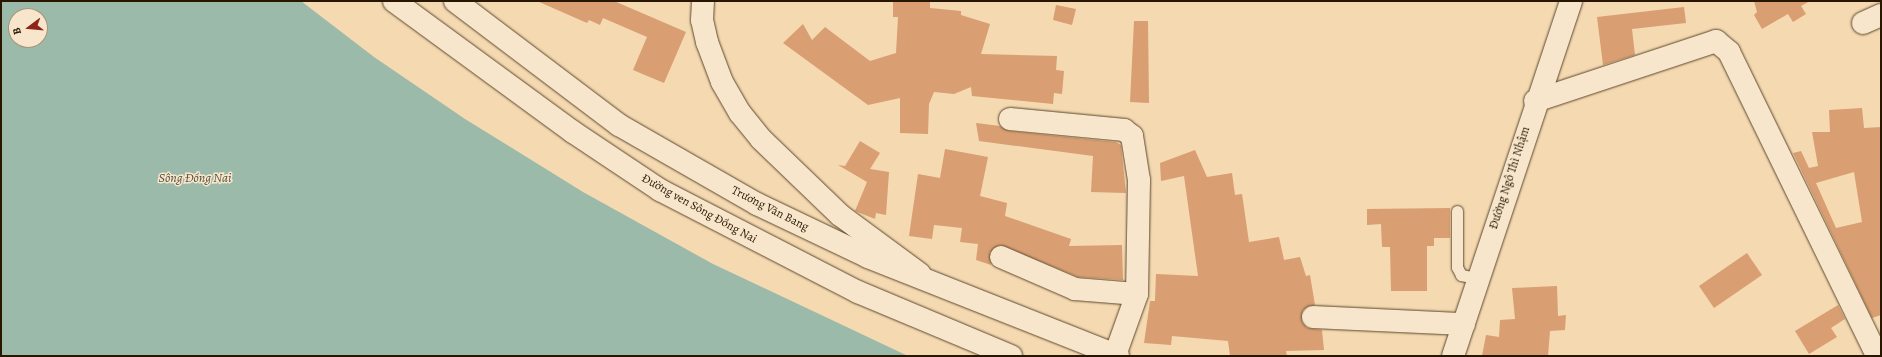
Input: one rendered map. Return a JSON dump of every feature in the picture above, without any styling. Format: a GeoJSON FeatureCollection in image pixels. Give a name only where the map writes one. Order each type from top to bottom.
{"type":"FeatureCollection","features":[{"type":"Feature","properties":{"kind":"street","name":"Đường ven Sông Đồng Nai"},"geometry":{"type":"LineString","coordinates":[[394,1],[573,132],[660,190],[858,292],[1011,356]]}},
{"type":"Feature","properties":{"kind":"street","name":"Trương Văn Bang"},"geometry":{"type":"LineString","coordinates":[[455,1],[619,125],[679,161],[757,204],[931,282],[1116,356]]}},
{"type":"Feature","properties":{"kind":"street"},"geometry":{"type":"LineString","coordinates":[[703,1],[702,20],[707,42],[722,82],[761,139],[840,215],[931,282]]}},
{"type":"Feature","properties":{"kind":"street","name":"Đường Ngô Thì Nhậm"},"geometry":{"type":"LineString","coordinates":[[1454,356],[1477,278],[1571,1]]}},
{"type":"Feature","properties":{"kind":"street"},"geometry":{"type":"LineString","coordinates":[[1536,101],[1716,41],[1729,52],[1876,356]]}},
{"type":"Feature","properties":{"kind":"street"},"geometry":{"type":"LineString","coordinates":[[1010,119],[1124,130],[1132,136],[1139,180],[1137,294],[1116,356]]}},
{"type":"Feature","properties":{"kind":"street"},"geometry":{"type":"LineString","coordinates":[[1001,257],[1075,288],[1137,294]]}},
{"type":"Feature","properties":{"kind":"street"},"geometry":{"type":"LineString","coordinates":[[1314,317],[1464,324]]}},
{"type":"Feature","properties":{"kind":"lane"},"geometry":{"type":"LineString","coordinates":[[1457,210],[1457,267],[1461,275],[1477,278]]}},
{"type":"Feature","properties":{"kind":"water","name":"Sông Đồng Nai"},"geometry":{"type":"Polygon","coordinates":[[[1,1],[301,1],[374,57],[465,119],[583,192],[713,264],[908,356],[1,356],[1,1]]]}},
{"type":"Feature","properties":{"kind":"building"},"geometry":{"type":"Polygon","coordinates":[[[537,1],[614,1],[686,32],[664,83],[633,70],[647,37],[603,18],[600,25],[589,20],[587,23],[537,1]]]}},
{"type":"Feature","properties":{"kind":"building"},"geometry":{"type":"Polygon","coordinates":[[[893,1],[930,1],[930,8],[961,11],[961,15],[990,24],[981,54],[1057,56],[1056,70],[1064,71],[1062,94],[1054,93],[1053,104],[972,96],[971,87],[954,94],[934,92],[929,104],[928,134],[900,133],[900,98],[868,105],[783,43],[803,24],[812,40],[825,27],[870,61],[896,53],[898,17],[893,17],[893,1]]]}},
{"type":"Feature","properties":{"kind":"building"},"geometry":{"type":"Polygon","coordinates":[[[1754,1],[1810,1],[1801,6],[1806,14],[1793,22],[1788,14],[1762,29],[1754,15],[1757,12],[1754,1]]]}},
{"type":"Feature","properties":{"kind":"building"},"geometry":{"type":"Polygon","coordinates":[[[1056,5],[1076,9],[1072,25],[1053,20],[1056,5]]]}},
{"type":"Feature","properties":{"kind":"building"},"geometry":{"type":"Polygon","coordinates":[[[1684,7],[1686,23],[1632,29],[1635,55],[1603,65],[1597,17],[1684,7]]]}},
{"type":"Feature","properties":{"kind":"building"},"geometry":{"type":"Polygon","coordinates":[[[1134,21],[1148,21],[1149,103],[1130,102],[1134,21]]]}},
{"type":"Feature","properties":{"kind":"building"},"geometry":{"type":"Polygon","coordinates":[[[1862,108],[1864,128],[1881,127],[1881,315],[1872,318],[1793,153],[1801,151],[1809,168],[1818,166],[1812,132],[1830,132],[1829,110],[1862,108]],[[1854,172],[1816,183],[1836,228],[1862,222],[1854,172]]]}},
{"type":"Feature","properties":{"kind":"building"},"geometry":{"type":"Polygon","coordinates":[[[976,123],[1000,126],[1009,131],[1116,142],[1121,145],[1126,193],[1091,192],[1093,156],[979,141],[976,123]]]}},
{"type":"Feature","properties":{"kind":"building"},"geometry":{"type":"Polygon","coordinates":[[[860,141],[880,153],[870,169],[889,172],[886,215],[876,213],[875,219],[855,211],[867,182],[838,165],[845,166],[860,141]]]}},
{"type":"Feature","properties":{"kind":"building"},"geometry":{"type":"Polygon","coordinates":[[[945,149],[988,157],[980,196],[1007,203],[1005,216],[1071,239],[1069,246],[1122,245],[1123,280],[1078,277],[1000,245],[990,252],[991,265],[976,260],[978,244],[960,242],[962,228],[934,225],[932,239],[909,236],[918,174],[940,178],[945,149]]]}},
{"type":"Feature","properties":{"kind":"building"},"geometry":{"type":"Polygon","coordinates":[[[1195,150],[1207,177],[1232,173],[1235,195],[1242,194],[1249,242],[1279,237],[1284,260],[1300,257],[1306,276],[1310,275],[1315,305],[1303,310],[1302,322],[1307,328],[1322,330],[1324,350],[1286,351],[1287,356],[1230,356],[1228,341],[1172,336],[1171,345],[1144,343],[1150,301],[1155,301],[1156,274],[1198,276],[1184,176],[1161,181],[1160,163],[1195,150]]]}},
{"type":"Feature","properties":{"kind":"building"},"geometry":{"type":"Polygon","coordinates":[[[1450,208],[1450,238],[1434,238],[1434,246],[1427,246],[1427,291],[1391,291],[1390,247],[1382,247],[1381,224],[1367,225],[1367,209],[1450,208]]]}},
{"type":"Feature","properties":{"kind":"building"},"geometry":{"type":"Polygon","coordinates":[[[1747,253],[1762,275],[1714,308],[1699,286],[1747,253]]]}},
{"type":"Feature","properties":{"kind":"building"},"geometry":{"type":"Polygon","coordinates":[[[1557,286],[1558,316],[1566,315],[1565,330],[1550,331],[1548,356],[1482,356],[1486,335],[1499,337],[1500,320],[1515,319],[1512,288],[1557,286]]]}},
{"type":"Feature","properties":{"kind":"building"},"geometry":{"type":"Polygon","coordinates":[[[1838,305],[1845,319],[1831,328],[1837,337],[1809,354],[1795,331],[1838,305]]]}}]}
